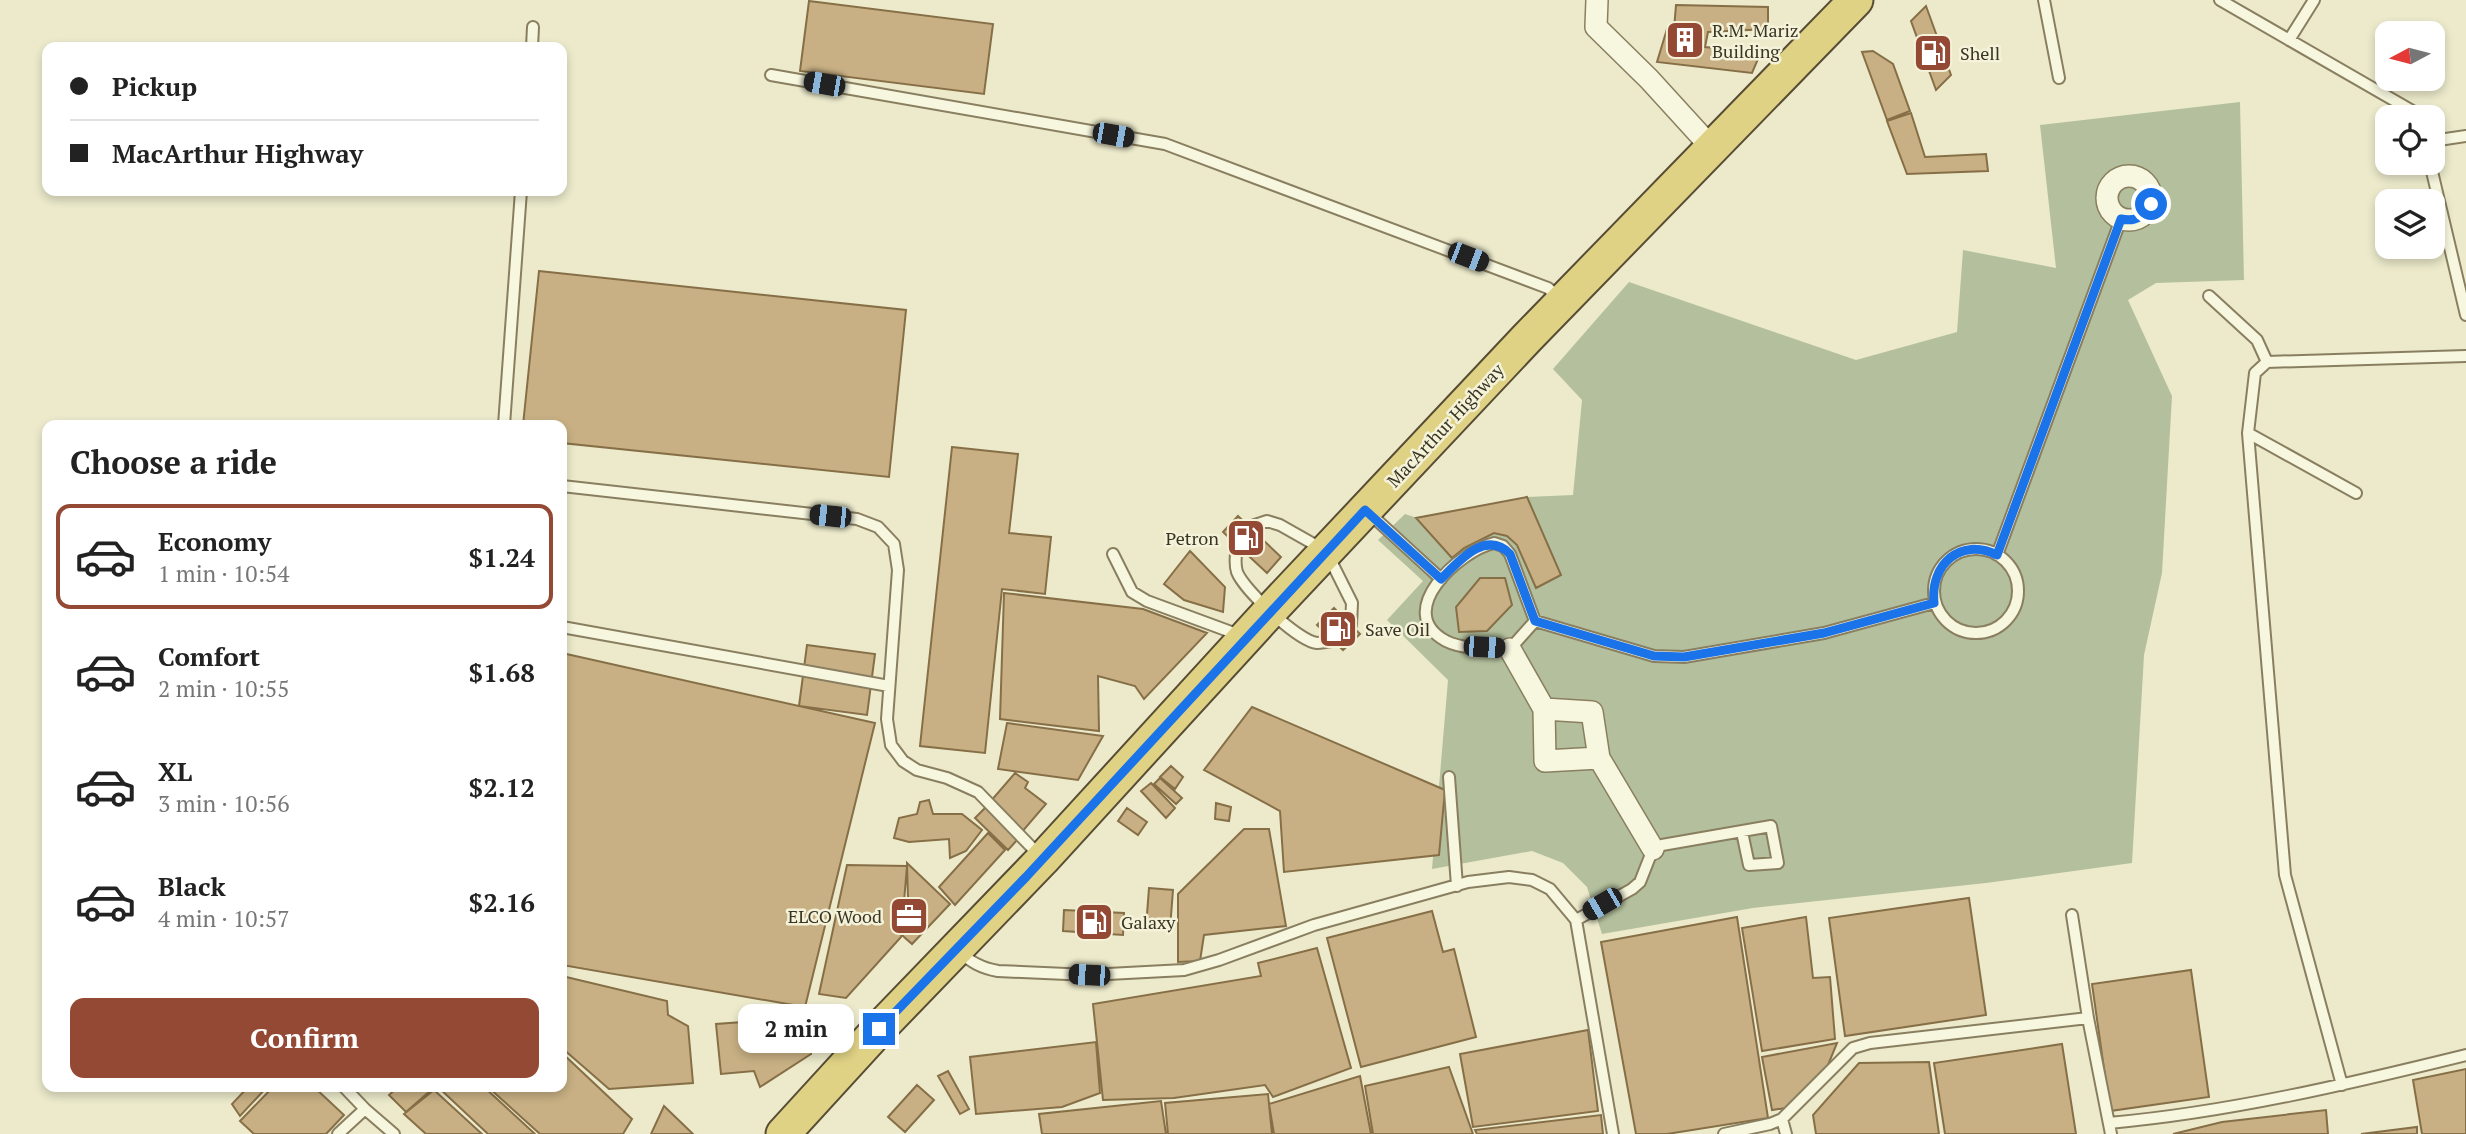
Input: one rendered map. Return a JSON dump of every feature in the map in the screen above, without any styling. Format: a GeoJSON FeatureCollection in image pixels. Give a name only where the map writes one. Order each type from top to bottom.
{"type":"FeatureCollection","features":[{"type":"Feature","properties":{"kind":"highway","name":"MacArthur Highway"},"geometry":{"type":"LineString","coordinates":[[783,1134],[1562,301],[1856,0]]}},
{"type":"Feature","properties":{"kind":"street"},"geometry":{"type":"LineString","coordinates":[[1597,0],[1597,27],[1650,79],[1711,147]]}},
{"type":"Feature","properties":{"kind":"street"},"geometry":{"type":"LineString","coordinates":[[1510,649],[1544,709],[1545,761],[1599,758]]}},
{"type":"Feature","properties":{"kind":"street"},"geometry":{"type":"LineString","coordinates":[[1544,709],[1592,712],[1599,758],[1653,849]]}},
{"type":"Feature","properties":{"kind":"lane"},"geometry":{"type":"LineString","coordinates":[[2044,0],[2059,78]]}},
{"type":"Feature","properties":{"kind":"lane"},"geometry":{"type":"LineString","coordinates":[[2220,0],[2402,105]]}},
{"type":"Feature","properties":{"kind":"lane"},"geometry":{"type":"LineString","coordinates":[[2289,40],[2314,0]]}},
{"type":"Feature","properties":{"kind":"lane"},"geometry":{"type":"LineString","coordinates":[[532,42],[533,27]]}},
{"type":"Feature","properties":{"kind":"lane"},"geometry":{"type":"LineString","coordinates":[[771,75],[1165,144],[1548,288],[1562,301]]}},
{"type":"Feature","properties":{"kind":"lane"},"geometry":{"type":"LineString","coordinates":[[2445,139],[2466,136]]}},
{"type":"Feature","properties":{"kind":"lane"},"geometry":{"type":"LineString","coordinates":[[2433,175],[2466,315]]}},
{"type":"Feature","properties":{"kind":"lane"},"geometry":{"type":"LineString","coordinates":[[504,420],[521,196]]}},
{"type":"Feature","properties":{"kind":"lane"},"geometry":{"type":"LineString","coordinates":[[1997,555],[2121,219]]}},
{"type":"Feature","properties":{"kind":"lane"},"geometry":{"type":"LineString","coordinates":[[2209,296],[2257,340],[2267,362]]}},
{"type":"Feature","properties":{"kind":"lane"},"geometry":{"type":"LineString","coordinates":[[2342,1085],[2285,875],[2248,433],[2255,373],[2267,362],[2466,356]]}},
{"type":"Feature","properties":{"kind":"lane"},"geometry":{"type":"LineString","coordinates":[[2248,433],[2356,493]]}},
{"type":"Feature","properties":{"kind":"lane"},"geometry":{"type":"LineString","coordinates":[[567,487],[857,519],[878,527],[894,544],[898,570],[887,719],[891,745],[903,761],[917,770],[947,778],[978,792],[1043,859]]}},
{"type":"Feature","properties":{"kind":"lane"},"geometry":{"type":"LineString","coordinates":[[1365,510],[1441,579]]}},
{"type":"Feature","properties":{"kind":"lane"},"geometry":{"type":"LineString","coordinates":[[1249,527],[1267,521],[1326,551],[1352,603],[1351,625]]}},
{"type":"Feature","properties":{"kind":"lane"},"geometry":{"type":"LineString","coordinates":[[1494,543],[1503,546],[1510,554],[1535,621],[1510,649],[1458,646],[1444,640],[1430,627],[1425,610],[1429,594],[1441,579],[1467,555],[1484,545],[1494,543]]}},
{"type":"Feature","properties":{"kind":"lane"},"geometry":{"type":"LineString","coordinates":[[1237,545],[1237,573],[1269,612],[1302,637],[1316,643],[1333,640]]}},
{"type":"Feature","properties":{"kind":"lane"},"geometry":{"type":"LineString","coordinates":[[1968,549],[1986,550],[1997,555],[2012,568],[2018,581],[2018,598],[2013,612],[2005,623],[1983,634],[1969,634],[1956,629],[1944,620],[1934,603],[1937,574],[1954,554],[1968,549]]}},
{"type":"Feature","properties":{"kind":"lane"},"geometry":{"type":"LineString","coordinates":[[1113,554],[1132,593],[1246,638]]}},
{"type":"Feature","properties":{"kind":"lane"},"geometry":{"type":"LineString","coordinates":[[1535,621],[1654,656],[1684,657],[1824,633],[1934,603]]}},
{"type":"Feature","properties":{"kind":"lane"},"geometry":{"type":"LineString","coordinates":[[567,628],[889,686]]}},
{"type":"Feature","properties":{"kind":"lane"},"geometry":{"type":"LineString","coordinates":[[1449,777],[1457,886]]}},
{"type":"Feature","properties":{"kind":"lane"},"geometry":{"type":"LineString","coordinates":[[1576,920],[1640,882],[1653,849],[1662,845],[1742,832]]}},
{"type":"Feature","properties":{"kind":"lane"},"geometry":{"type":"LineString","coordinates":[[957,951],[971,962],[998,971],[1089,975],[1184,970],[1314,925],[1457,886],[1509,877],[1532,880],[1550,889],[1576,920],[1613,1134]]}},
{"type":"Feature","properties":{"kind":"lane"},"geometry":{"type":"LineString","coordinates":[[2072,915],[2088,1018],[2110,1128],[2231,1108],[2466,1055]]}},
{"type":"Feature","properties":{"kind":"lane"},"geometry":{"type":"LineString","coordinates":[[1724,1134],[1782,1119],[1853,1048],[1870,1043],[2088,1018]]}},
{"type":"Feature","properties":{"kind":"lane"},"geometry":{"type":"LineString","coordinates":[[349,1092],[394,1134]]}},
{"type":"Feature","properties":{"kind":"lane"},"geometry":{"type":"LineString","coordinates":[[338,1134],[365,1109]]}},
{"type":"Feature","properties":{"kind":"lane"},"geometry":{"type":"LineString","coordinates":[[1782,1119],[1786,1134]]}},
{"type":"Feature","properties":{"kind":"green space"},"geometry":{"type":"Polygon","coordinates":[[[2240,102],[2244,280],[2156,283],[2128,300],[2172,396],[2162,573],[2144,655],[2132,863],[1986,883],[1753,908],[1602,934],[1587,887],[1563,863],[1532,851],[1432,869],[1448,680],[1387,620],[1423,581],[1378,540],[1405,514],[1417,518],[1527,497],[1573,495],[1582,400],[1553,369],[1629,282],[1856,360],[1957,332],[1963,250],[2056,268],[2040,125],[2240,102]]]}},
{"type":"Feature","properties":{"kind":"building"},"geometry":{"type":"Polygon","coordinates":[[[809,1],[993,24],[984,94],[800,71],[809,1]]]}},
{"type":"Feature","properties":{"kind":"building","name":"R.M. Mariz Building"},"geometry":{"type":"Polygon","coordinates":[[[1676,5],[1768,7],[1768,29],[1708,32],[1705,47],[1736,50],[1735,55],[1758,59],[1752,73],[1657,62],[1667,29],[1674,29],[1676,5]]]}},
{"type":"Feature","properties":{"kind":"building","name":"Shell"},"geometry":{"type":"Polygon","coordinates":[[[1926,6],[1951,75],[1936,90],[1911,21],[1926,6]]]}},
{"type":"Feature","properties":{"kind":"building"},"geometry":{"type":"Polygon","coordinates":[[[1873,51],[1893,64],[1910,111],[1887,120],[1862,52],[1873,51]]]}},
{"type":"Feature","properties":{"kind":"building"},"geometry":{"type":"Polygon","coordinates":[[[1911,113],[1925,157],[1986,154],[1988,171],[1907,174],[1887,121],[1911,113]]]}},
{"type":"Feature","properties":{"kind":"building"},"geometry":{"type":"Polygon","coordinates":[[[539,271],[906,310],[889,477],[567,444],[567,420],[524,420],[539,271]]]}},
{"type":"Feature","properties":{"kind":"building"},"geometry":{"type":"Polygon","coordinates":[[[952,447],[1018,454],[1009,533],[1051,537],[1045,594],[1002,589],[985,753],[920,746],[952,447]]]}},
{"type":"Feature","properties":{"kind":"building"},"geometry":{"type":"Polygon","coordinates":[[[1527,497],[1561,575],[1536,588],[1517,545],[1507,536],[1494,533],[1464,548],[1452,558],[1416,518],[1527,497]]]}},
{"type":"Feature","properties":{"kind":"building","name":"Petron"},"geometry":{"type":"Polygon","coordinates":[[[1238,516],[1281,557],[1267,573],[1223,532],[1238,516]]]}},
{"type":"Feature","properties":{"kind":"building"},"geometry":{"type":"Polygon","coordinates":[[[1190,551],[1225,587],[1223,612],[1184,600],[1164,584],[1190,551]]]}},
{"type":"Feature","properties":{"kind":"building"},"geometry":{"type":"Polygon","coordinates":[[[1480,578],[1505,578],[1512,605],[1487,631],[1459,632],[1456,607],[1480,578]]]}},
{"type":"Feature","properties":{"kind":"building"},"geometry":{"type":"Polygon","coordinates":[[[1004,593],[1143,609],[1207,633],[1144,699],[1135,686],[1098,676],[1099,731],[1000,719],[1004,593]]]}},
{"type":"Feature","properties":{"kind":"building","name":"Save Oil"},"geometry":{"type":"Polygon","coordinates":[[[1334,608],[1360,634],[1343,650],[1317,625],[1334,608]]]}},
{"type":"Feature","properties":{"kind":"building"},"geometry":{"type":"Polygon","coordinates":[[[807,645],[875,654],[867,715],[799,706],[807,645]]]}},
{"type":"Feature","properties":{"kind":"building"},"geometry":{"type":"Polygon","coordinates":[[[567,654],[875,723],[805,1007],[567,966],[567,654]]]}},
{"type":"Feature","properties":{"kind":"building"},"geometry":{"type":"Polygon","coordinates":[[[1252,707],[1445,790],[1439,855],[1284,872],[1280,811],[1204,770],[1252,707]]]}},
{"type":"Feature","properties":{"kind":"building"},"geometry":{"type":"Polygon","coordinates":[[[1007,723],[1103,736],[1078,780],[998,769],[1007,723]]]}},
{"type":"Feature","properties":{"kind":"building"},"geometry":{"type":"Polygon","coordinates":[[[1171,766],[1183,777],[1175,789],[1160,777],[1171,766]]]}},
{"type":"Feature","properties":{"kind":"building"},"geometry":{"type":"Polygon","coordinates":[[[1015,773],[1028,782],[1025,788],[1046,804],[1021,833],[990,802],[1015,773]]]}},
{"type":"Feature","properties":{"kind":"building"},"geometry":{"type":"Polygon","coordinates":[[[1160,778],[1182,798],[1176,804],[1154,784],[1160,778]]]}},
{"type":"Feature","properties":{"kind":"building"},"geometry":{"type":"Polygon","coordinates":[[[1151,783],[1175,808],[1166,818],[1141,791],[1151,783]]]}},
{"type":"Feature","properties":{"kind":"building"},"geometry":{"type":"Polygon","coordinates":[[[929,800],[933,814],[962,814],[982,830],[966,851],[950,858],[949,839],[909,842],[894,838],[899,818],[917,814],[920,802],[929,800]]]}},
{"type":"Feature","properties":{"kind":"building"},"geometry":{"type":"Polygon","coordinates":[[[1216,803],[1231,807],[1229,821],[1215,819],[1216,803]]]}},
{"type":"Feature","properties":{"kind":"building"},"geometry":{"type":"Polygon","coordinates":[[[987,806],[1019,838],[1008,850],[975,818],[987,806]]]}},
{"type":"Feature","properties":{"kind":"building"},"geometry":{"type":"Polygon","coordinates":[[[1127,808],[1147,822],[1138,835],[1118,821],[1127,808]]]}},
{"type":"Feature","properties":{"kind":"building"},"geometry":{"type":"Polygon","coordinates":[[[1244,829],[1269,829],[1286,926],[1204,935],[1200,961],[1178,962],[1178,894],[1244,829]]]}},
{"type":"Feature","properties":{"kind":"building"},"geometry":{"type":"Polygon","coordinates":[[[988,833],[1005,850],[955,905],[939,887],[988,833]]]}},
{"type":"Feature","properties":{"kind":"building"},"geometry":{"type":"Polygon","coordinates":[[[907,863],[950,904],[912,944],[903,936],[908,900],[907,863]]]}},
{"type":"Feature","properties":{"kind":"building"},"geometry":{"type":"Polygon","coordinates":[[[847,865],[907,866],[901,937],[846,998],[819,994],[847,865]]]}},
{"type":"Feature","properties":{"kind":"building"},"geometry":{"type":"Polygon","coordinates":[[[1149,888],[1173,890],[1170,929],[1146,927],[1149,888]]]}},
{"type":"Feature","properties":{"kind":"building"},"geometry":{"type":"Polygon","coordinates":[[[1969,898],[1986,1015],[1845,1036],[1829,918],[1969,898]]]}},
{"type":"Feature","properties":{"kind":"building","name":"Galaxy"},"geometry":{"type":"Polygon","coordinates":[[[1064,910],[1124,913],[1123,935],[1063,931],[1064,910]]]}},
{"type":"Feature","properties":{"kind":"building"},"geometry":{"type":"Polygon","coordinates":[[[1432,911],[1443,952],[1454,949],[1476,1037],[1361,1067],[1327,938],[1432,911]]]}},
{"type":"Feature","properties":{"kind":"building"},"geometry":{"type":"Polygon","coordinates":[[[1737,917],[1768,1118],[1667,1134],[1636,1134],[1601,942],[1737,917]]]}},
{"type":"Feature","properties":{"kind":"building"},"geometry":{"type":"Polygon","coordinates":[[[1806,917],[1813,978],[1830,977],[1835,1039],[1762,1051],[1742,928],[1806,917]]]}},
{"type":"Feature","properties":{"kind":"building"},"geometry":{"type":"Polygon","coordinates":[[[1317,948],[1351,1068],[1273,1097],[1265,1085],[1174,1098],[1103,1100],[1093,1004],[1261,976],[1258,963],[1317,948]]]}},
{"type":"Feature","properties":{"kind":"building"},"geometry":{"type":"Polygon","coordinates":[[[2191,970],[2209,1097],[2110,1111],[2092,984],[2191,970]]]}},
{"type":"Feature","properties":{"kind":"building"},"geometry":{"type":"Polygon","coordinates":[[[567,977],[667,1001],[668,1015],[688,1026],[693,1083],[609,1089],[567,1052],[567,977]]]}},
{"type":"Feature","properties":{"kind":"building"},"geometry":{"type":"Polygon","coordinates":[[[811,1017],[811,1054],[760,1087],[754,1071],[721,1074],[716,1024],[811,1017]]]}},
{"type":"Feature","properties":{"kind":"building"},"geometry":{"type":"Polygon","coordinates":[[[1588,1030],[1598,1111],[1473,1127],[1460,1054],[1588,1030]]]}},
{"type":"Feature","properties":{"kind":"building"},"geometry":{"type":"Polygon","coordinates":[[[1096,1042],[1100,1093],[1062,1107],[976,1114],[970,1057],[1096,1042]]]}},
{"type":"Feature","properties":{"kind":"building"},"geometry":{"type":"Polygon","coordinates":[[[1837,1043],[1826,1070],[1786,1108],[1772,1110],[1762,1057],[1837,1043]]]}},
{"type":"Feature","properties":{"kind":"building"},"geometry":{"type":"Polygon","coordinates":[[[2062,1044],[2076,1134],[1945,1134],[1934,1063],[2062,1044]]]}},
{"type":"Feature","properties":{"kind":"building"},"geometry":{"type":"Polygon","coordinates":[[[567,1058],[632,1119],[623,1134],[540,1134],[494,1092],[567,1092],[567,1058]]]}},
{"type":"Feature","properties":{"kind":"building"},"geometry":{"type":"Polygon","coordinates":[[[1929,1062],[1939,1134],[1816,1134],[1813,1115],[1859,1063],[1929,1062]]]}},
{"type":"Feature","properties":{"kind":"building"},"geometry":{"type":"Polygon","coordinates":[[[1449,1067],[1473,1134],[1373,1134],[1365,1086],[1449,1067]]]}},
{"type":"Feature","properties":{"kind":"building"},"geometry":{"type":"Polygon","coordinates":[[[2466,1069],[2466,1134],[2422,1134],[2413,1080],[2466,1069]]]}},
{"type":"Feature","properties":{"kind":"building"},"geometry":{"type":"Polygon","coordinates":[[[948,1071],[969,1109],[960,1114],[938,1076],[948,1071]]]}},
{"type":"Feature","properties":{"kind":"building"},"geometry":{"type":"Polygon","coordinates":[[[1360,1076],[1371,1134],[1274,1134],[1269,1104],[1360,1076]]]}},
{"type":"Feature","properties":{"kind":"building"},"geometry":{"type":"Polygon","coordinates":[[[917,1085],[934,1100],[905,1132],[888,1117],[917,1085]]]}},
{"type":"Feature","properties":{"kind":"building"},"geometry":{"type":"Polygon","coordinates":[[[243,1092],[262,1092],[240,1116],[232,1104],[243,1092]]]}},
{"type":"Feature","properties":{"kind":"building"},"geometry":{"type":"Polygon","coordinates":[[[268,1092],[319,1092],[344,1115],[326,1134],[254,1134],[240,1121],[268,1092]]]}},
{"type":"Feature","properties":{"kind":"building"},"geometry":{"type":"Polygon","coordinates":[[[392,1092],[429,1092],[406,1112],[389,1095],[392,1092]]]}},
{"type":"Feature","properties":{"kind":"building"},"geometry":{"type":"Polygon","coordinates":[[[432,1092],[436,1092],[482,1134],[426,1134],[404,1114],[432,1092]]]}},
{"type":"Feature","properties":{"kind":"building"},"geometry":{"type":"Polygon","coordinates":[[[443,1092],[489,1092],[535,1134],[488,1134],[443,1092]]]}},
{"type":"Feature","properties":{"kind":"building"},"geometry":{"type":"Polygon","coordinates":[[[1268,1094],[1272,1134],[1168,1134],[1165,1103],[1268,1094]]]}},
{"type":"Feature","properties":{"kind":"building"},"geometry":{"type":"Polygon","coordinates":[[[1161,1101],[1166,1134],[1042,1134],[1039,1114],[1161,1101]]]}},
{"type":"Feature","properties":{"kind":"building"},"geometry":{"type":"Polygon","coordinates":[[[664,1106],[693,1134],[651,1134],[664,1106]]]}},
{"type":"Feature","properties":{"kind":"building"},"geometry":{"type":"Polygon","coordinates":[[[2326,1110],[2328,1134],[2173,1134],[2222,1122],[2326,1110]]]}},
{"type":"Feature","properties":{"kind":"building"},"geometry":{"type":"Polygon","coordinates":[[[1601,1115],[1603,1134],[1477,1134],[1475,1130],[1601,1115]]]}},
{"type":"Feature","properties":{"kind":"building"},"geometry":{"type":"Polygon","coordinates":[[[2417,1127],[2417,1134],[2361,1134],[2417,1127]]]}},
{"type":"Feature","properties":{"kind":"place","name":"R.M. Mariz Building"},"geometry":{"type":"Point","coordinates":[1685,40]}},
{"type":"Feature","properties":{"kind":"place","name":"Shell"},"geometry":{"type":"Point","coordinates":[1933,53]}},
{"type":"Feature","properties":{"kind":"place","name":"Petron"},"geometry":{"type":"Point","coordinates":[1246,538]}},
{"type":"Feature","properties":{"kind":"place","name":"Save Oil"},"geometry":{"type":"Point","coordinates":[1338,629]}},
{"type":"Feature","properties":{"kind":"place","name":"ELCO Wood"},"geometry":{"type":"Point","coordinates":[909,916]}},
{"type":"Feature","properties":{"kind":"place","name":"Galaxy"},"geometry":{"type":"Point","coordinates":[1094,922]}},
{"type":"Feature","properties":{"kind":"route"},"geometry":{"type":"LineString","coordinates":[[879,1029],[957,951],[1365,510],[1441,579],[1467,555],[1484,545],[1494,543],[1503,546],[1510,554],[1535,621],[1654,656],[1684,657],[1824,633],[1934,603],[1937,574],[1954,554],[1968,549],[1986,550],[1997,555],[2121,219],[2136,220],[2151,204]]}}]}
